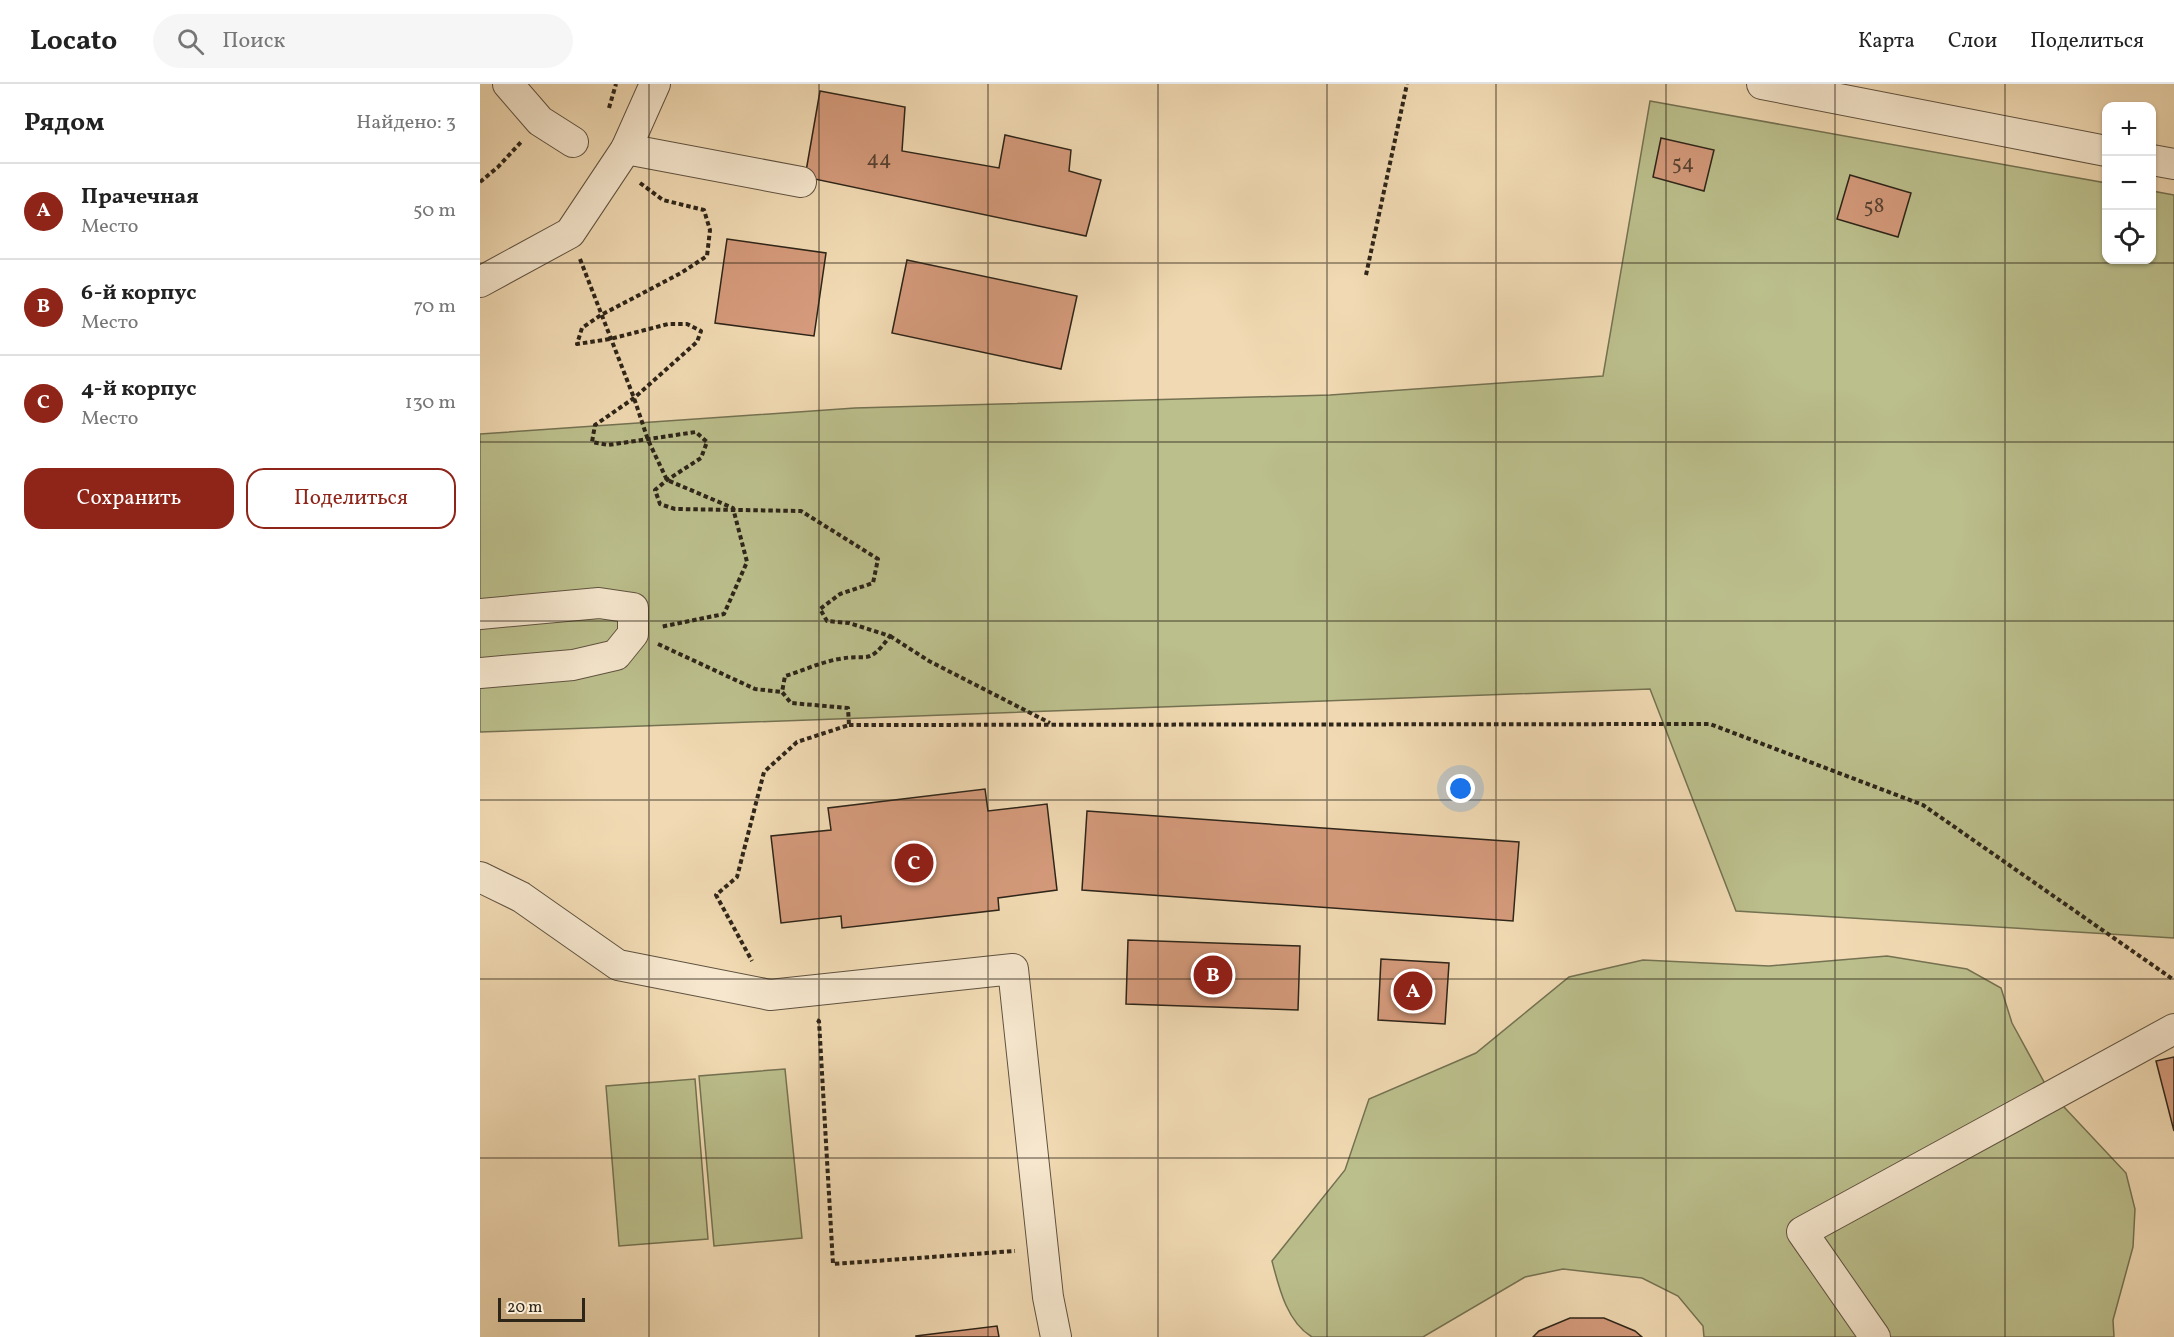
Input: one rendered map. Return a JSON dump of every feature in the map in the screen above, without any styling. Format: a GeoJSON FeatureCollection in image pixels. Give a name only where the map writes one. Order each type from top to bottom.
{"type":"FeatureCollection","features":[{"type":"Feature","properties":{"kind":"street"},"geometry":{"type":"LineString","coordinates":[[508,84],[540,121],[573,142]]}},
{"type":"Feature","properties":{"kind":"street"},"geometry":{"type":"LineString","coordinates":[[480,282],[570,233],[621,156],[655,84]]}},
{"type":"Feature","properties":{"kind":"street"},"geometry":{"type":"LineString","coordinates":[[1762,84],[2102,150]]}},
{"type":"Feature","properties":{"kind":"street"},"geometry":{"type":"LineString","coordinates":[[621,156],[801,182]]}},
{"type":"Feature","properties":{"kind":"street"},"geometry":{"type":"LineString","coordinates":[[2156,161],[2174,164]]}},
{"type":"Feature","properties":{"kind":"street"},"geometry":{"type":"LineString","coordinates":[[480,614],[599,603],[633,608],[633,633],[616,655],[573,665],[480,673]]}},
{"type":"Feature","properties":{"kind":"street"},"geometry":{"type":"LineString","coordinates":[[480,877],[521,897],[618,965],[770,995],[1013,969],[1042,1247],[1056,1337]]}},
{"type":"Feature","properties":{"kind":"street"},"geometry":{"type":"LineString","coordinates":[[1875,1337],[1802,1232],[2174,1029]]}},
{"type":"Feature","properties":{"kind":"path"},"geometry":{"type":"LineString","coordinates":[[1366,275],[1407,84]]}},
{"type":"Feature","properties":{"kind":"path"},"geometry":{"type":"LineString","coordinates":[[480,182],[498,167],[540,121]]}},
{"type":"Feature","properties":{"kind":"path"},"geometry":{"type":"LineString","coordinates":[[621,156],[663,200],[704,210],[710,230],[707,256],[681,273],[601,315],[582,328],[577,344],[610,339],[668,324],[687,324],[701,331],[697,342],[634,398],[595,424],[592,442],[608,446],[696,432],[707,442],[701,458],[655,490],[660,504],[675,509],[734,508],[801,511],[878,559],[873,584],[840,594],[820,609],[827,621],[849,623],[890,636],[929,661],[1053,725]]}},
{"type":"Feature","properties":{"kind":"path"},"geometry":{"type":"LineString","coordinates":[[570,233],[648,440],[667,480],[734,508]]}},
{"type":"Feature","properties":{"kind":"path"},"geometry":{"type":"LineString","coordinates":[[633,633],[724,614],[747,562],[734,508]]}},
{"type":"Feature","properties":{"kind":"path"},"geometry":{"type":"LineString","coordinates":[[633,633],[755,689],[782,692],[791,703],[848,708],[849,725]]}},
{"type":"Feature","properties":{"kind":"path"},"geometry":{"type":"LineString","coordinates":[[782,692],[785,676],[840,658],[865,658],[878,652],[890,636]]}},
{"type":"Feature","properties":{"kind":"path"},"geometry":{"type":"LineString","coordinates":[[716,895],[737,877],[764,772],[797,742],[849,725],[1710,724],[1923,805],[2174,980]]}},
{"type":"Feature","properties":{"kind":"path"},"geometry":{"type":"LineString","coordinates":[[819,1021],[833,1264],[999,1254],[1042,1247]]}},
{"type":"Feature","properties":{"kind":"green space"},"geometry":{"type":"Polygon","coordinates":[[[1650,101],[2102,182],[2102,264],[2156,264],[2156,192],[2174,195],[2174,938],[1736,911],[1650,689],[480,732],[480,434],[855,408],[1330,395],[1603,376],[1650,101]]]}},
{"type":"Feature","properties":{"kind":"green space"},"geometry":{"type":"Polygon","coordinates":[[[1887,956],[1967,969],[2001,988],[2012,1023],[2049,1091],[2126,1173],[2135,1209],[2133,1247],[2113,1320],[2114,1337],[1704,1337],[1703,1326],[1678,1296],[1642,1278],[1563,1269],[1525,1277],[1423,1337],[1312,1337],[1296,1323],[1285,1304],[1272,1261],[1345,1170],[1369,1099],[1476,1053],[1569,977],[1643,960],[1769,966],[1887,956]]]}},
{"type":"Feature","properties":{"kind":"green space"},"geometry":{"type":"Polygon","coordinates":[[[785,1069],[802,1238],[714,1246],[699,1076],[785,1069]]]}},
{"type":"Feature","properties":{"kind":"green space"},"geometry":{"type":"Polygon","coordinates":[[[695,1079],[708,1239],[619,1246],[606,1086],[695,1079]]]}},
{"type":"Feature","properties":{"kind":"building"},"geometry":{"type":"Polygon","coordinates":[[[820,91],[905,107],[902,151],[999,168],[1005,135],[1071,150],[1069,171],[1101,180],[1086,236],[805,177],[820,91]]]}},
{"type":"Feature","properties":{"kind":"building"},"geometry":{"type":"Polygon","coordinates":[[[1661,138],[1714,150],[1704,191],[1653,177],[1661,138]]]}},
{"type":"Feature","properties":{"kind":"building"},"geometry":{"type":"Polygon","coordinates":[[[1850,175],[1911,193],[1898,237],[1837,219],[1850,175]]]}},
{"type":"Feature","properties":{"kind":"building"},"geometry":{"type":"Polygon","coordinates":[[[727,239],[826,253],[814,336],[715,323],[727,239]]]}},
{"type":"Feature","properties":{"kind":"building"},"geometry":{"type":"Polygon","coordinates":[[[907,260],[1077,296],[1061,369],[892,333],[907,260]]]}},
{"type":"Feature","properties":{"kind":"building"},"geometry":{"type":"Polygon","coordinates":[[[985,789],[988,811],[1047,804],[1057,890],[998,898],[999,910],[842,928],[841,916],[781,923],[771,836],[831,830],[828,808],[985,789]]]}},
{"type":"Feature","properties":{"kind":"building"},"geometry":{"type":"Polygon","coordinates":[[[1087,811],[1519,842],[1513,921],[1082,890],[1087,811]]]}},
{"type":"Feature","properties":{"kind":"building"},"geometry":{"type":"Polygon","coordinates":[[[1128,940],[1300,946],[1298,1010],[1126,1004],[1128,940]]]}},
{"type":"Feature","properties":{"kind":"building"},"geometry":{"type":"Polygon","coordinates":[[[1381,959],[1449,963],[1445,1024],[1378,1020],[1381,959]]]}},
{"type":"Feature","properties":{"kind":"building"},"geometry":{"type":"Polygon","coordinates":[[[2174,1057],[2174,1131],[2156,1061],[2174,1057]]]}},
{"type":"Feature","properties":{"kind":"building"},"geometry":{"type":"Polygon","coordinates":[[[1570,1318],[1604,1318],[1635,1331],[1642,1337],[1533,1337],[1539,1331],[1570,1318]]]}},
{"type":"Feature","properties":{"kind":"building"},"geometry":{"type":"Polygon","coordinates":[[[997,1326],[999,1337],[916,1337],[916,1336],[997,1326]]]}},
{"type":"Feature","properties":{"kind":"place","name":"4-й корпус"},"geometry":{"type":"Point","coordinates":[914,863]}},
{"type":"Feature","properties":{"kind":"place","name":"6-й корпус"},"geometry":{"type":"Point","coordinates":[1213,975]}},
{"type":"Feature","properties":{"kind":"place","name":"Прачечная"},"geometry":{"type":"Point","coordinates":[1413,991]}}]}
